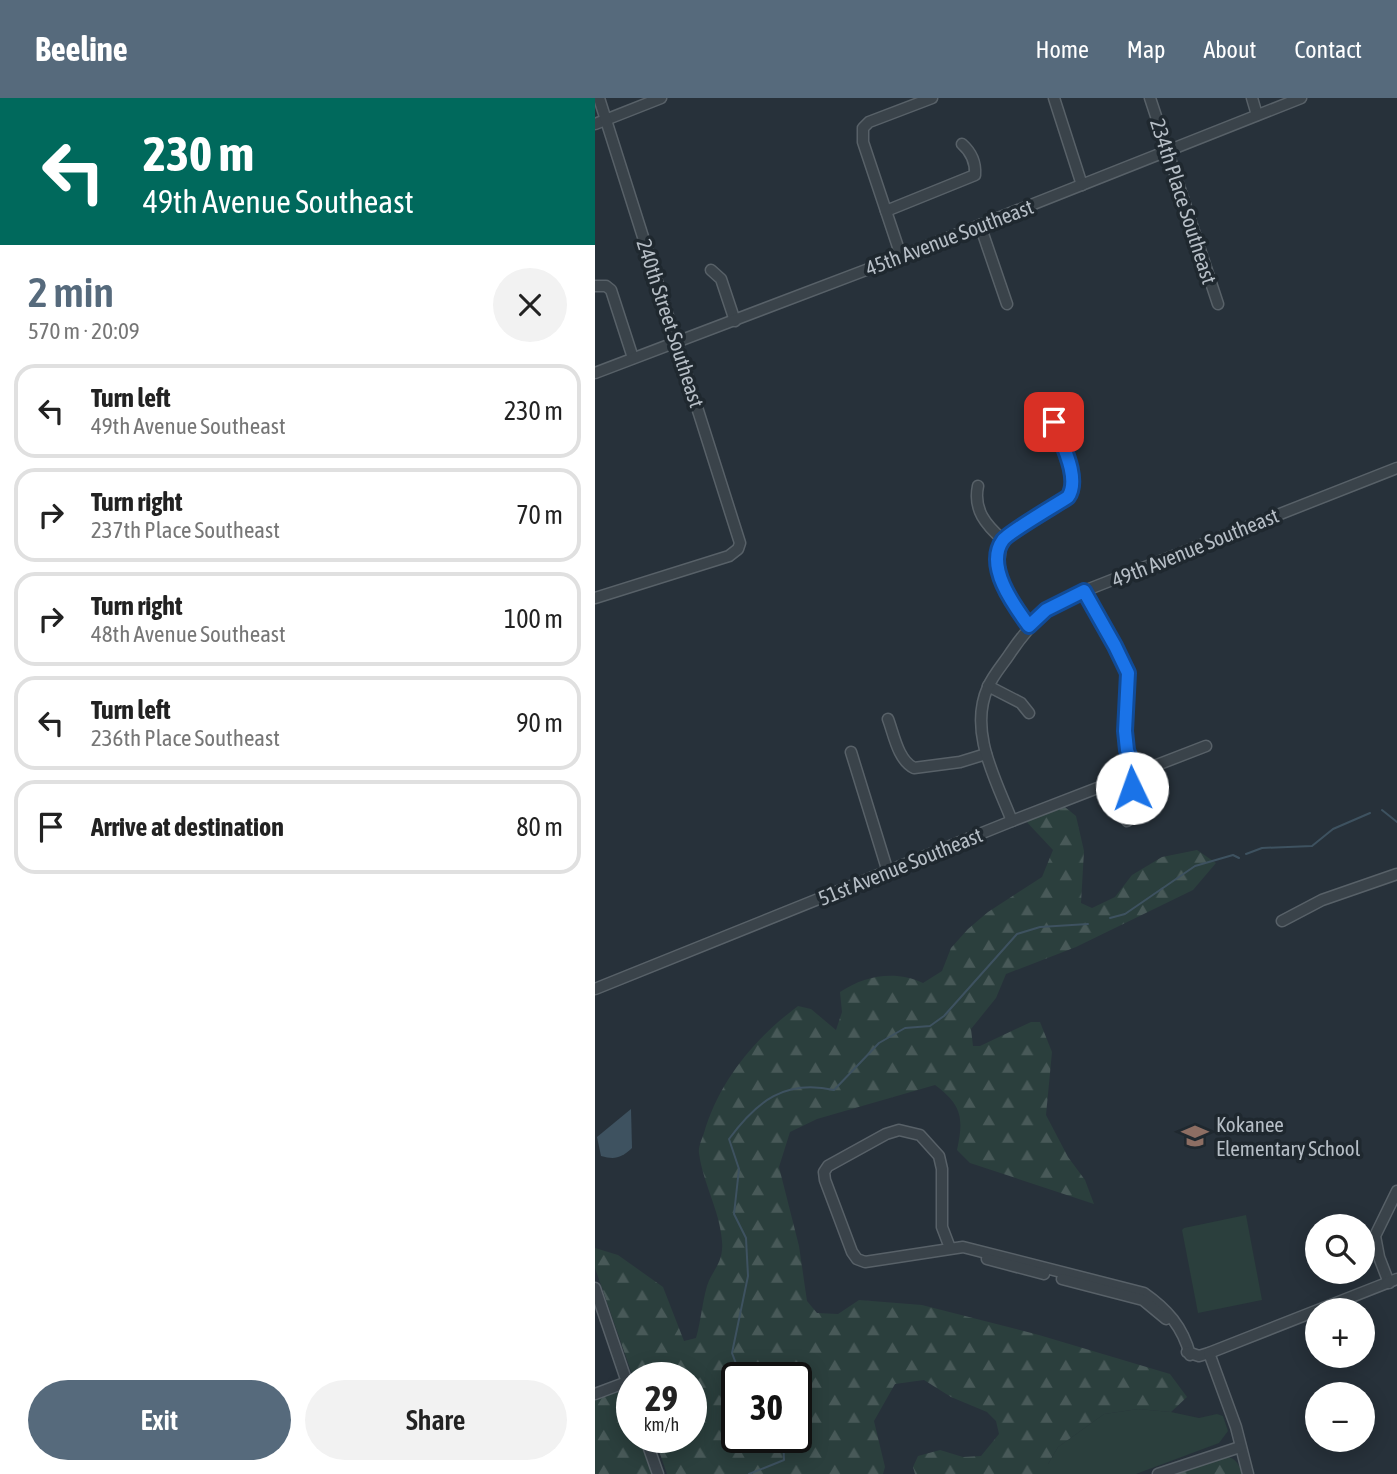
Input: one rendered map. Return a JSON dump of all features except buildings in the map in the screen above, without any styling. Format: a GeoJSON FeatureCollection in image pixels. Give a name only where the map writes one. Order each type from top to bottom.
{"type":"FeatureCollection","features":[{"type":"Feature","properties":{"kind":"street","name":"240th Street Southeast"},"geometry":{"type":"LineString","coordinates":[[595,598],[729,556],[738,549],[740,543],[599,98]]}},
{"type":"Feature","properties":{"kind":"street"},"geometry":{"type":"LineString","coordinates":[[901,256],[863,142],[863,128],[869,122],[932,98]]}},
{"type":"Feature","properties":{"kind":"street"},"geometry":{"type":"LineString","coordinates":[[1054,98],[1082,185]]}},
{"type":"Feature","properties":{"kind":"street","name":"234th Place Southeast"},"geometry":{"type":"LineString","coordinates":[[1150,98],[1218,304]]}},
{"type":"Feature","properties":{"kind":"street"},"geometry":{"type":"LineString","coordinates":[[1252,98],[1257,115]]}},
{"type":"Feature","properties":{"kind":"street","name":"45th Avenue Southeast"},"geometry":{"type":"LineString","coordinates":[[595,373],[735,321],[1301,98]]}},
{"type":"Feature","properties":{"kind":"street"},"geometry":{"type":"LineString","coordinates":[[595,124],[658,99]]}},
{"type":"Feature","properties":{"kind":"street"},"geometry":{"type":"LineString","coordinates":[[886,211],[975,175],[969,150],[962,144]]}},
{"type":"Feature","properties":{"kind":"street"},"geometry":{"type":"LineString","coordinates":[[981,225],[1007,304]]}},
{"type":"Feature","properties":{"kind":"street"},"geometry":{"type":"LineString","coordinates":[[711,270],[721,279],[735,321]]}},
{"type":"Feature","properties":{"kind":"street"},"geometry":{"type":"LineString","coordinates":[[595,286],[606,285],[611,290],[633,358]]}},
{"type":"Feature","properties":{"kind":"street"},"geometry":{"type":"LineString","coordinates":[[1029,626],[1009,599],[1002,582],[998,555],[1003,540],[1073,491],[1073,477],[1054,422]]}},
{"type":"Feature","properties":{"kind":"street","name":"49th Avenue Southeast"},"geometry":{"type":"LineString","coordinates":[[988,686],[1029,626],[1046,610],[1084,591],[1397,468]]}},
{"type":"Feature","properties":{"kind":"street"},"geometry":{"type":"LineString","coordinates":[[978,486],[976,498],[980,514],[987,526],[1003,540]]}},
{"type":"Feature","properties":{"kind":"street"},"geometry":{"type":"LineString","coordinates":[[1084,591],[1128,673],[1125,731],[1131,774],[1132,809],[1127,821]]}},
{"type":"Feature","properties":{"kind":"street"},"geometry":{"type":"LineString","coordinates":[[1012,821],[986,754],[981,722],[982,705],[988,686],[1021,703],[1029,713]]}},
{"type":"Feature","properties":{"kind":"street"},"geometry":{"type":"LineString","coordinates":[[888,719],[903,758],[914,768],[960,762],[986,754]]}},
{"type":"Feature","properties":{"kind":"street","name":"51st Avenue Southeast"},"geometry":{"type":"LineString","coordinates":[[595,989],[1206,746]]}},
{"type":"Feature","properties":{"kind":"street"},"geometry":{"type":"LineString","coordinates":[[851,752],[888,872]]}},
{"type":"Feature","properties":{"kind":"street"},"geometry":{"type":"LineString","coordinates":[[1282,920],[1322,900],[1397,874]]}},
{"type":"Feature","properties":{"kind":"street"},"geometry":{"type":"LineString","coordinates":[[950,1248],[941,1227],[942,1169],[939,1156],[920,1135],[899,1130],[886,1133],[834,1161],[824,1172],[852,1252],[857,1259],[865,1262],[883,1260],[963,1247],[1020,1265],[1144,1293],[1163,1306],[1177,1324],[1190,1355],[1199,1356],[1393,1281],[1379,1257],[1375,1236],[1397,1191]]}},
{"type":"Feature","properties":{"kind":"street"},"geometry":{"type":"LineString","coordinates":[[595,1288],[620,1362]]}},
{"type":"Feature","properties":{"kind":"street"},"geometry":{"type":"LineString","coordinates":[[1209,1353],[1236,1427],[1248,1474]]}},
{"type":"Feature","properties":{"kind":"street"},"geometry":{"type":"LineString","coordinates":[[595,1394],[616,1386]]}},
{"type":"Feature","properties":{"kind":"street"},"geometry":{"type":"LineString","coordinates":[[1158,1474],[1240,1447]]}},
{"type":"Feature","properties":{"kind":"street"},"geometry":{"type":"LineString","coordinates":[[651,1453],[658,1474]]}},
{"type":"Feature","properties":{"kind":"green space"},"geometry":{"type":"Polygon","coordinates":[[[1060,803],[1076,816],[1084,851],[1081,903],[1092,908],[1115,897],[1132,875],[1162,857],[1197,850],[1216,863],[1193,890],[1076,947],[1006,974],[996,998],[971,1029],[973,1046],[980,1046],[1031,1022],[1040,1022],[1052,1052],[1046,1115],[1068,1157],[1085,1180],[1094,1204],[970,1163],[957,1150],[960,1121],[956,1106],[935,1085],[817,1119],[790,1132],[779,1167],[799,1246],[807,1301],[817,1313],[838,1314],[859,1300],[922,1305],[1039,1335],[1170,1374],[1187,1397],[1171,1412],[1138,1409],[1104,1414],[1058,1447],[1048,1464],[1048,1474],[915,1474],[913,1467],[918,1456],[940,1450],[963,1457],[981,1456],[999,1434],[996,1421],[987,1412],[951,1397],[924,1380],[895,1384],[874,1421],[885,1467],[883,1474],[667,1474],[660,1453],[707,1453],[707,1362],[628,1362],[595,1268],[595,1248],[618,1255],[663,1287],[684,1341],[696,1338],[707,1286],[722,1249],[721,1230],[704,1176],[699,1148],[711,1114],[729,1078],[767,1032],[798,1006],[811,1009],[836,1030],[842,1012],[840,992],[850,986],[881,976],[902,977],[923,983],[942,971],[951,948],[968,929],[988,912],[1042,877],[1053,850],[1023,818],[1060,803]]]}},
{"type":"Feature","properties":{"kind":"green space"},"geometry":{"type":"Polygon","coordinates":[[[1246,1215],[1262,1300],[1198,1313],[1182,1230],[1246,1215]]]}},
{"type":"Feature","properties":{"kind":"green space"},"geometry":{"type":"Polygon","coordinates":[[[616,1389],[616,1453],[646,1453],[653,1474],[595,1474],[595,1397],[616,1389]]]}},
{"type":"Feature","properties":{"kind":"green space"},"geometry":{"type":"Polygon","coordinates":[[[1138,1409],[1199,1418],[1217,1414],[1223,1416],[1228,1431],[1219,1443],[1136,1474],[1048,1474],[1048,1464],[1058,1447],[1104,1414],[1138,1409]]]}},
{"type":"Feature","properties":{"kind":"green space"},"geometry":{"type":"Polygon","coordinates":[[[1220,1455],[1235,1460],[1242,1474],[1169,1474],[1220,1455]]]}},
{"type":"Feature","properties":{"kind":"water"},"geometry":{"type":"Polygon","coordinates":[[[631,1109],[632,1148],[618,1157],[601,1156],[597,1137],[631,1109]]]}},
{"type":"Feature","properties":{"kind":"waterway"},"geometry":{"type":"LineString","coordinates":[[1382,810],[1397,822]]}},
{"type":"Feature","properties":{"kind":"waterway"},"geometry":{"type":"LineString","coordinates":[[1246,854],[1262,848],[1312,846],[1333,829],[1370,813]]}},
{"type":"Feature","properties":{"kind":"waterway"},"geometry":{"type":"LineString","coordinates":[[1110,918],[1125,914],[1195,866],[1233,855],[1239,858]]}},
{"type":"Feature","properties":{"kind":"waterway"},"geometry":{"type":"LineString","coordinates":[[735,1362],[732,1353],[748,1276],[746,1238],[734,1214],[739,1169],[729,1139],[750,1114],[774,1096],[801,1088],[834,1090],[879,1043],[905,1028],[930,1026],[944,1016],[1017,934],[1040,927],[1088,924]]}},
{"type":"Feature","properties":{"kind":"waterway"},"geometry":{"type":"LineString","coordinates":[[749,1474],[784,1460],[784,1453]]}},
{"type":"Feature","properties":{"kind":"place","name":"Kokanee Elementary School"},"geometry":{"type":"Point","coordinates":[1195,1136]}},
{"type":"Feature","properties":{"kind":"route"},"geometry":{"type":"LineString","coordinates":[[1054,422],[1073,477],[1073,491],[1003,540],[998,555],[999,569],[1009,599],[1029,626],[1046,610],[1084,591],[1128,673],[1125,731],[1127,750],[1135,773],[1128,776],[1132,788]]}}]}
